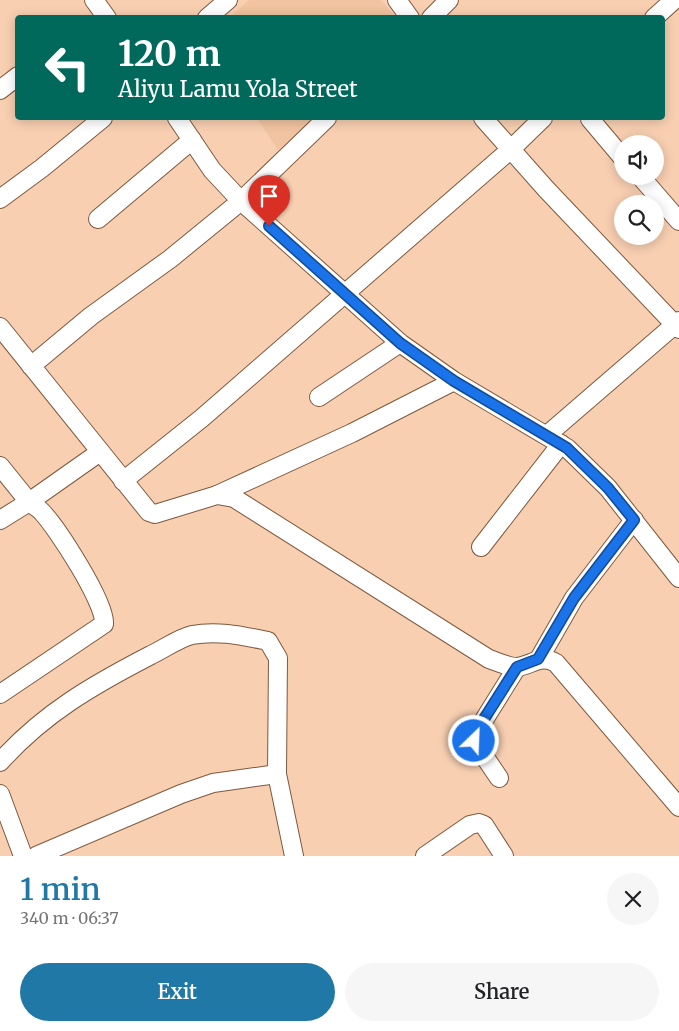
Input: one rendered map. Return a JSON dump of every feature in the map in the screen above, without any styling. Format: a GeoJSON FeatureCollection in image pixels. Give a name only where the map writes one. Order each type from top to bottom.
{"type":"FeatureCollection","features":[{"type":"Feature","properties":{"kind":"street"},"geometry":{"type":"LineString","coordinates":[[210,15],[228,0]]}},
{"type":"Feature","properties":{"kind":"street"},"geometry":{"type":"LineString","coordinates":[[397,0],[408,15]]}},
{"type":"Feature","properties":{"kind":"street"},"geometry":{"type":"LineString","coordinates":[[434,15],[450,0]]}},
{"type":"Feature","properties":{"kind":"street"},"geometry":{"type":"LineString","coordinates":[[657,15],[674,0]]}},
{"type":"Feature","properties":{"kind":"street"},"geometry":{"type":"LineString","coordinates":[[0,90],[15,78]]}},
{"type":"Feature","properties":{"kind":"street"},"geometry":{"type":"LineString","coordinates":[[0,199],[42,168],[101,120]]}},
{"type":"Feature","properties":{"kind":"street"},"geometry":{"type":"LineString","coordinates":[[178,120],[212,170],[241,201],[400,343],[454,381],[554,440],[608,488],[679,578]]}},
{"type":"Feature","properties":{"kind":"street"},"geometry":{"type":"LineString","coordinates":[[31,366],[91,316],[170,259],[241,201],[325,120]]}},
{"type":"Feature","properties":{"kind":"street"},"geometry":{"type":"LineString","coordinates":[[481,547],[554,440],[678,325],[510,150],[485,120]]}},
{"type":"Feature","properties":{"kind":"street"},"geometry":{"type":"LineString","coordinates":[[123,480],[202,418],[510,150],[541,120]]}},
{"type":"Feature","properties":{"kind":"street"},"geometry":{"type":"LineString","coordinates":[[590,120],[614,148]]}},
{"type":"Feature","properties":{"kind":"street"},"geometry":{"type":"LineString","coordinates":[[98,219],[192,140]]}},
{"type":"Feature","properties":{"kind":"street"},"geometry":{"type":"LineString","coordinates":[[648,185],[679,221]]}},
{"type":"Feature","properties":{"kind":"street"},"geometry":{"type":"LineString","coordinates":[[0,327],[144,507],[155,514],[217,495],[352,432],[454,381]]}},
{"type":"Feature","properties":{"kind":"street"},"geometry":{"type":"LineString","coordinates":[[319,398],[400,343]]}},
{"type":"Feature","properties":{"kind":"street"},"geometry":{"type":"LineString","coordinates":[[0,520],[100,452]]}},
{"type":"Feature","properties":{"kind":"street"},"geometry":{"type":"LineString","coordinates":[[0,466],[29,502],[42,512],[66,544],[102,608],[104,624],[0,694]]}},
{"type":"Feature","properties":{"kind":"street"},"geometry":{"type":"LineString","coordinates":[[217,495],[234,498],[490,659],[517,667]]}},
{"type":"Feature","properties":{"kind":"street"},"geometry":{"type":"LineString","coordinates":[[538,659],[574,598],[634,520]]}},
{"type":"Feature","properties":{"kind":"street"},"geometry":{"type":"LineString","coordinates":[[0,762],[22,738],[57,708],[130,666],[190,636],[234,634],[268,641],[278,658],[276,774],[294,856]]}},
{"type":"Feature","properties":{"kind":"street"},"geometry":{"type":"LineString","coordinates":[[499,778],[474,741],[474,736],[517,667],[538,659],[548,658],[556,663],[679,807]]}},
{"type":"Feature","properties":{"kind":"street"},"geometry":{"type":"LineString","coordinates":[[36,856],[181,794],[212,784],[276,774]]}},
{"type":"Feature","properties":{"kind":"street"},"geometry":{"type":"LineString","coordinates":[[0,794],[23,856]]}},
{"type":"Feature","properties":{"kind":"street"},"geometry":{"type":"LineString","coordinates":[[425,856],[470,826],[478,823],[484,825],[504,856]]}},
{"type":"Feature","properties":{"kind":"shaded area"},"geometry":{"type":"Polygon","coordinates":[[[249,0],[381,0],[394,15],[232,15],[249,0]]]}},
{"type":"Feature","properties":{"kind":"shaded area"},"geometry":{"type":"Polygon","coordinates":[[[258,120],[311,120],[278,150],[258,120]]]}},
{"type":"Feature","properties":{"kind":"route"},"geometry":{"type":"LineString","coordinates":[[269,226],[400,343],[454,381],[567,448],[608,488],[634,520],[574,598],[538,659],[517,667],[477,730],[474,741]]}}]}
